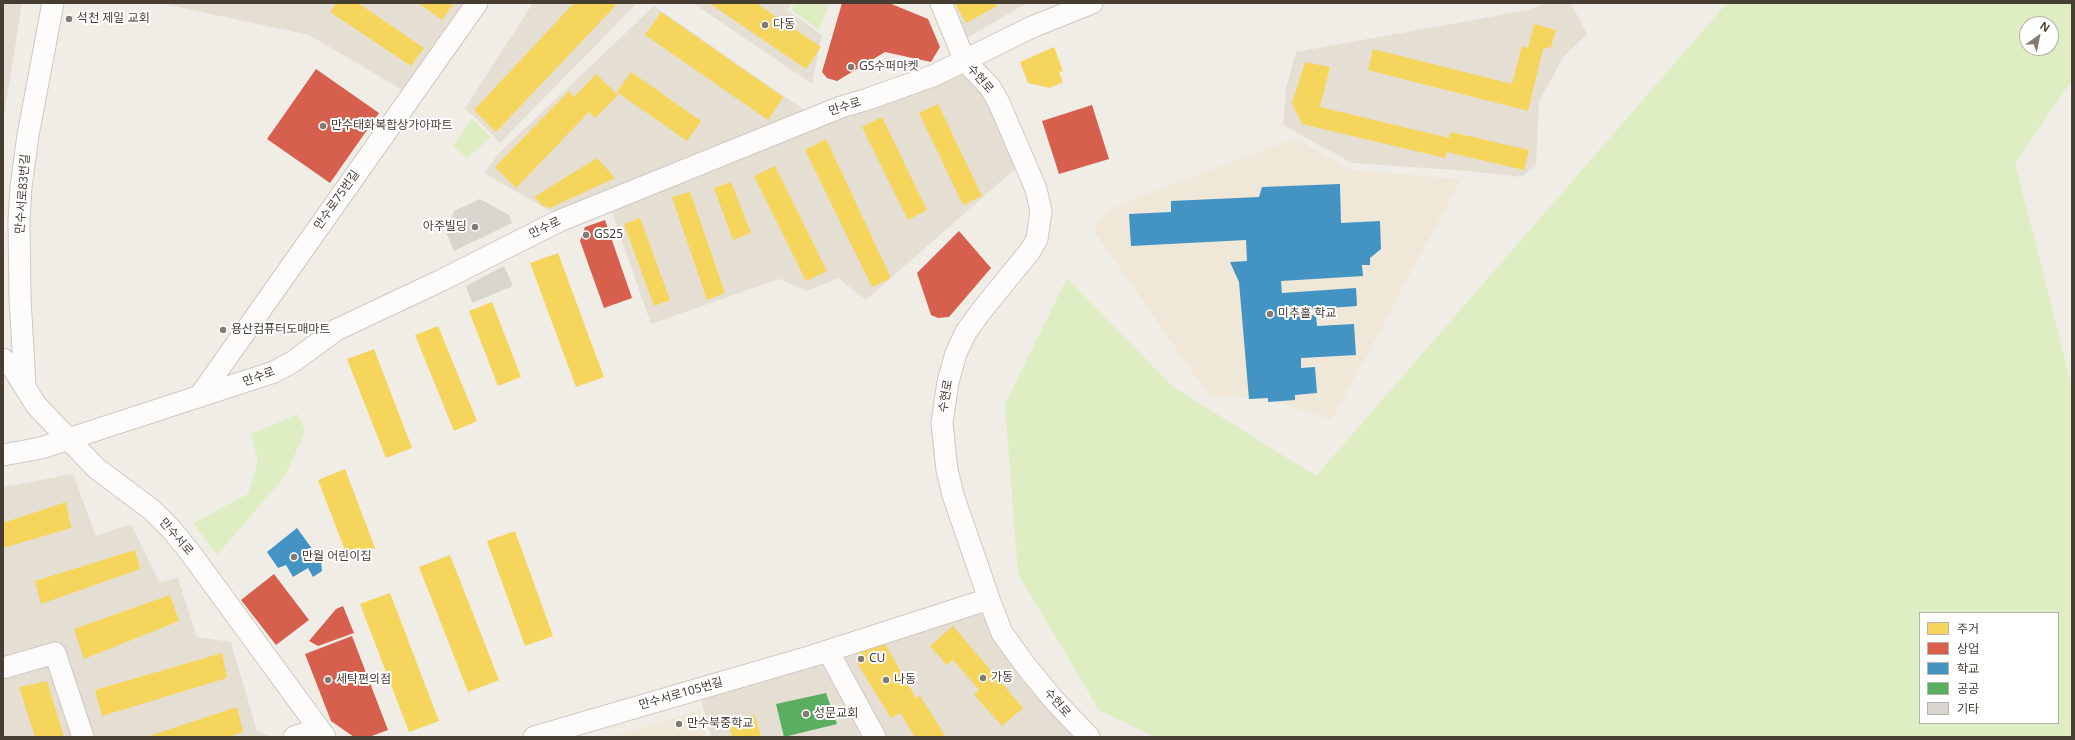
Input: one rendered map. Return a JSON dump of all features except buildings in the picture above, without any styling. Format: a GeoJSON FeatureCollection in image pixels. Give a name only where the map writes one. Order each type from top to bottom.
{"type":"FeatureCollection","features":[{"type":"Feature","properties":{"kind":"street","name":"만수서로83번길"},"geometry":{"type":"LineString","coordinates":[[25,388],[20,298],[19,221],[21,187],[28,135],[53,3]]}},
{"type":"Feature","properties":{"kind":"street","name":"만수로75번길"},"geometry":{"type":"LineString","coordinates":[[198,397],[477,3]]}},
{"type":"Feature","properties":{"kind":"street"},"geometry":{"type":"LineString","coordinates":[[941,3],[965,61]]}},
{"type":"Feature","properties":{"kind":"street","name":"만수로"},"geometry":{"type":"LineString","coordinates":[[3,455],[41,448],[274,372],[294,361],[336,330],[442,280],[559,221],[841,107],[915,82],[965,61],[1032,27],[1092,3]]}},
{"type":"Feature","properties":{"kind":"street","name":"수현로"},"geometry":{"type":"LineString","coordinates":[[965,61],[990,87],[999,103],[1036,189],[1041,211],[1037,239],[1030,251],[982,310],[966,332],[956,352],[944,404],[942,423],[947,470],[953,495],[989,600],[1002,633],[1053,700],[1090,737]]}},
{"type":"Feature","properties":{"kind":"street","name":"만수서로"},"geometry":{"type":"LineString","coordinates":[[3,359],[13,368],[36,405],[96,468],[152,510],[171,529],[189,551],[322,733]]}},
{"type":"Feature","properties":{"kind":"street","name":"만수서로105번길"},"geometry":{"type":"LineString","coordinates":[[534,737],[828,651],[989,600]]}},
{"type":"Feature","properties":{"kind":"street"},"geometry":{"type":"LineString","coordinates":[[828,651],[875,737]]}},
{"type":"Feature","properties":{"kind":"street"},"geometry":{"type":"LineString","coordinates":[[3,668],[55,653],[83,737]]}},
{"type":"Feature","properties":{"kind":"street"},"geometry":{"type":"LineString","coordinates":[[294,737],[322,733]]}},
{"type":"Feature","properties":{"kind":"shaded area"},"geometry":{"type":"Polygon","coordinates":[[[3,3],[22,3],[3,122],[3,3]]]}},
{"type":"Feature","properties":{"kind":"shaded area"},"geometry":{"type":"Polygon","coordinates":[[[160,3],[473,3],[411,95],[309,35],[160,3]]]}},
{"type":"Feature","properties":{"kind":"shaded area"},"geometry":{"type":"Polygon","coordinates":[[[533,3],[637,3],[500,143],[465,108],[533,3]]]}},
{"type":"Feature","properties":{"kind":"shaded area"},"geometry":{"type":"Polygon","coordinates":[[[693,3],[792,3],[787,10],[822,35],[812,84],[693,3]]]}},
{"type":"Feature","properties":{"kind":"shaded area"},"geometry":{"type":"Polygon","coordinates":[[[955,3],[1027,3],[967,38],[955,3]]]}},
{"type":"Feature","properties":{"kind":"shaded area"},"geometry":{"type":"Polygon","coordinates":[[[1546,3],[1571,3],[1587,34],[1563,57],[1539,102],[1536,166],[1521,177],[1469,171],[1352,163],[1283,125],[1286,88],[1296,52],[1528,10],[1546,3]]]}},
{"type":"Feature","properties":{"kind":"shaded area"},"geometry":{"type":"Polygon","coordinates":[[[654,6],[809,113],[557,215],[484,173],[499,153],[654,6]]]}},
{"type":"Feature","properties":{"kind":"shaded area"},"geometry":{"type":"Polygon","coordinates":[[[965,61],[1024,161],[866,300],[838,278],[807,291],[779,279],[651,324],[608,201],[965,61]]]}},
{"type":"Feature","properties":{"kind":"shaded area","name":"미추홀 학교"},"geometry":{"type":"Polygon","coordinates":[[[1295,138],[1351,170],[1461,179],[1332,420],[1270,399],[1209,396],[1094,231],[1108,209],[1295,138]]]}},
{"type":"Feature","properties":{"kind":"shaded area"},"geometry":{"type":"Polygon","coordinates":[[[73,474],[96,536],[131,524],[159,582],[178,578],[197,637],[231,642],[257,731],[272,737],[3,737],[3,487],[73,474]]]}},
{"type":"Feature","properties":{"kind":"shaded area"},"geometry":{"type":"Polygon","coordinates":[[[979,609],[1019,674],[1078,737],[886,737],[838,656],[979,609]]]}},
{"type":"Feature","properties":{"kind":"shaded area"},"geometry":{"type":"Polygon","coordinates":[[[825,659],[871,737],[711,737],[701,699],[825,659]]]}},
{"type":"Feature","properties":{"kind":"shaded area","name":"만수북중학교"},"geometry":{"type":"Polygon","coordinates":[[[699,710],[706,737],[613,737],[699,710]]]}},
{"type":"Feature","properties":{"kind":"green space"},"geometry":{"type":"Polygon","coordinates":[[[795,3],[829,3],[819,30],[791,9],[795,3]]]}},
{"type":"Feature","properties":{"kind":"green space"},"geometry":{"type":"Polygon","coordinates":[[[1727,3],[2072,3],[2072,80],[2015,163],[2072,387],[2072,737],[1155,737],[1099,710],[1018,574],[1005,404],[1067,278],[1172,386],[1316,476],[1727,3]]]}},
{"type":"Feature","properties":{"kind":"green space"},"geometry":{"type":"Polygon","coordinates":[[[472,118],[491,137],[467,159],[453,146],[472,118]]]}},
{"type":"Feature","properties":{"kind":"green space"},"geometry":{"type":"Polygon","coordinates":[[[298,414],[305,431],[286,475],[217,555],[193,523],[248,494],[258,462],[251,434],[298,414]]]}},
{"type":"Feature","properties":{"kind":"place","name":"석천 제일 교회"},"geometry":{"type":"Point","coordinates":[69,19]}},
{"type":"Feature","properties":{"kind":"place","name":"다동"},"geometry":{"type":"Point","coordinates":[765,25]}},
{"type":"Feature","properties":{"kind":"place","name":"GS수퍼마켓"},"geometry":{"type":"Point","coordinates":[851,67]}},
{"type":"Feature","properties":{"kind":"place","name":"만수태화복합상가아파트"},"geometry":{"type":"Point","coordinates":[323,126]}},
{"type":"Feature","properties":{"kind":"place","name":"아주빌딩"},"geometry":{"type":"Point","coordinates":[475,227]}},
{"type":"Feature","properties":{"kind":"place","name":"GS25"},"geometry":{"type":"Point","coordinates":[586,235]}},
{"type":"Feature","properties":{"kind":"place","name":"미추홀 학교"},"geometry":{"type":"Point","coordinates":[1270,314]}},
{"type":"Feature","properties":{"kind":"place","name":"용산컴퓨터도매마트"},"geometry":{"type":"Point","coordinates":[223,330]}},
{"type":"Feature","properties":{"kind":"place","name":"만월 어린이집"},"geometry":{"type":"Point","coordinates":[294,557]}},
{"type":"Feature","properties":{"kind":"place","name":"CU"},"geometry":{"type":"Point","coordinates":[861,659]}},
{"type":"Feature","properties":{"kind":"place","name":"가동"},"geometry":{"type":"Point","coordinates":[983,678]}},
{"type":"Feature","properties":{"kind":"place","name":"세탁편의점"},"geometry":{"type":"Point","coordinates":[328,680]}},
{"type":"Feature","properties":{"kind":"place","name":"나동"},"geometry":{"type":"Point","coordinates":[886,680]}},
{"type":"Feature","properties":{"kind":"place","name":"성문교회"},"geometry":{"type":"Point","coordinates":[806,714]}},
{"type":"Feature","properties":{"kind":"place","name":"만수북중학교"},"geometry":{"type":"Point","coordinates":[679,724]}}]}
